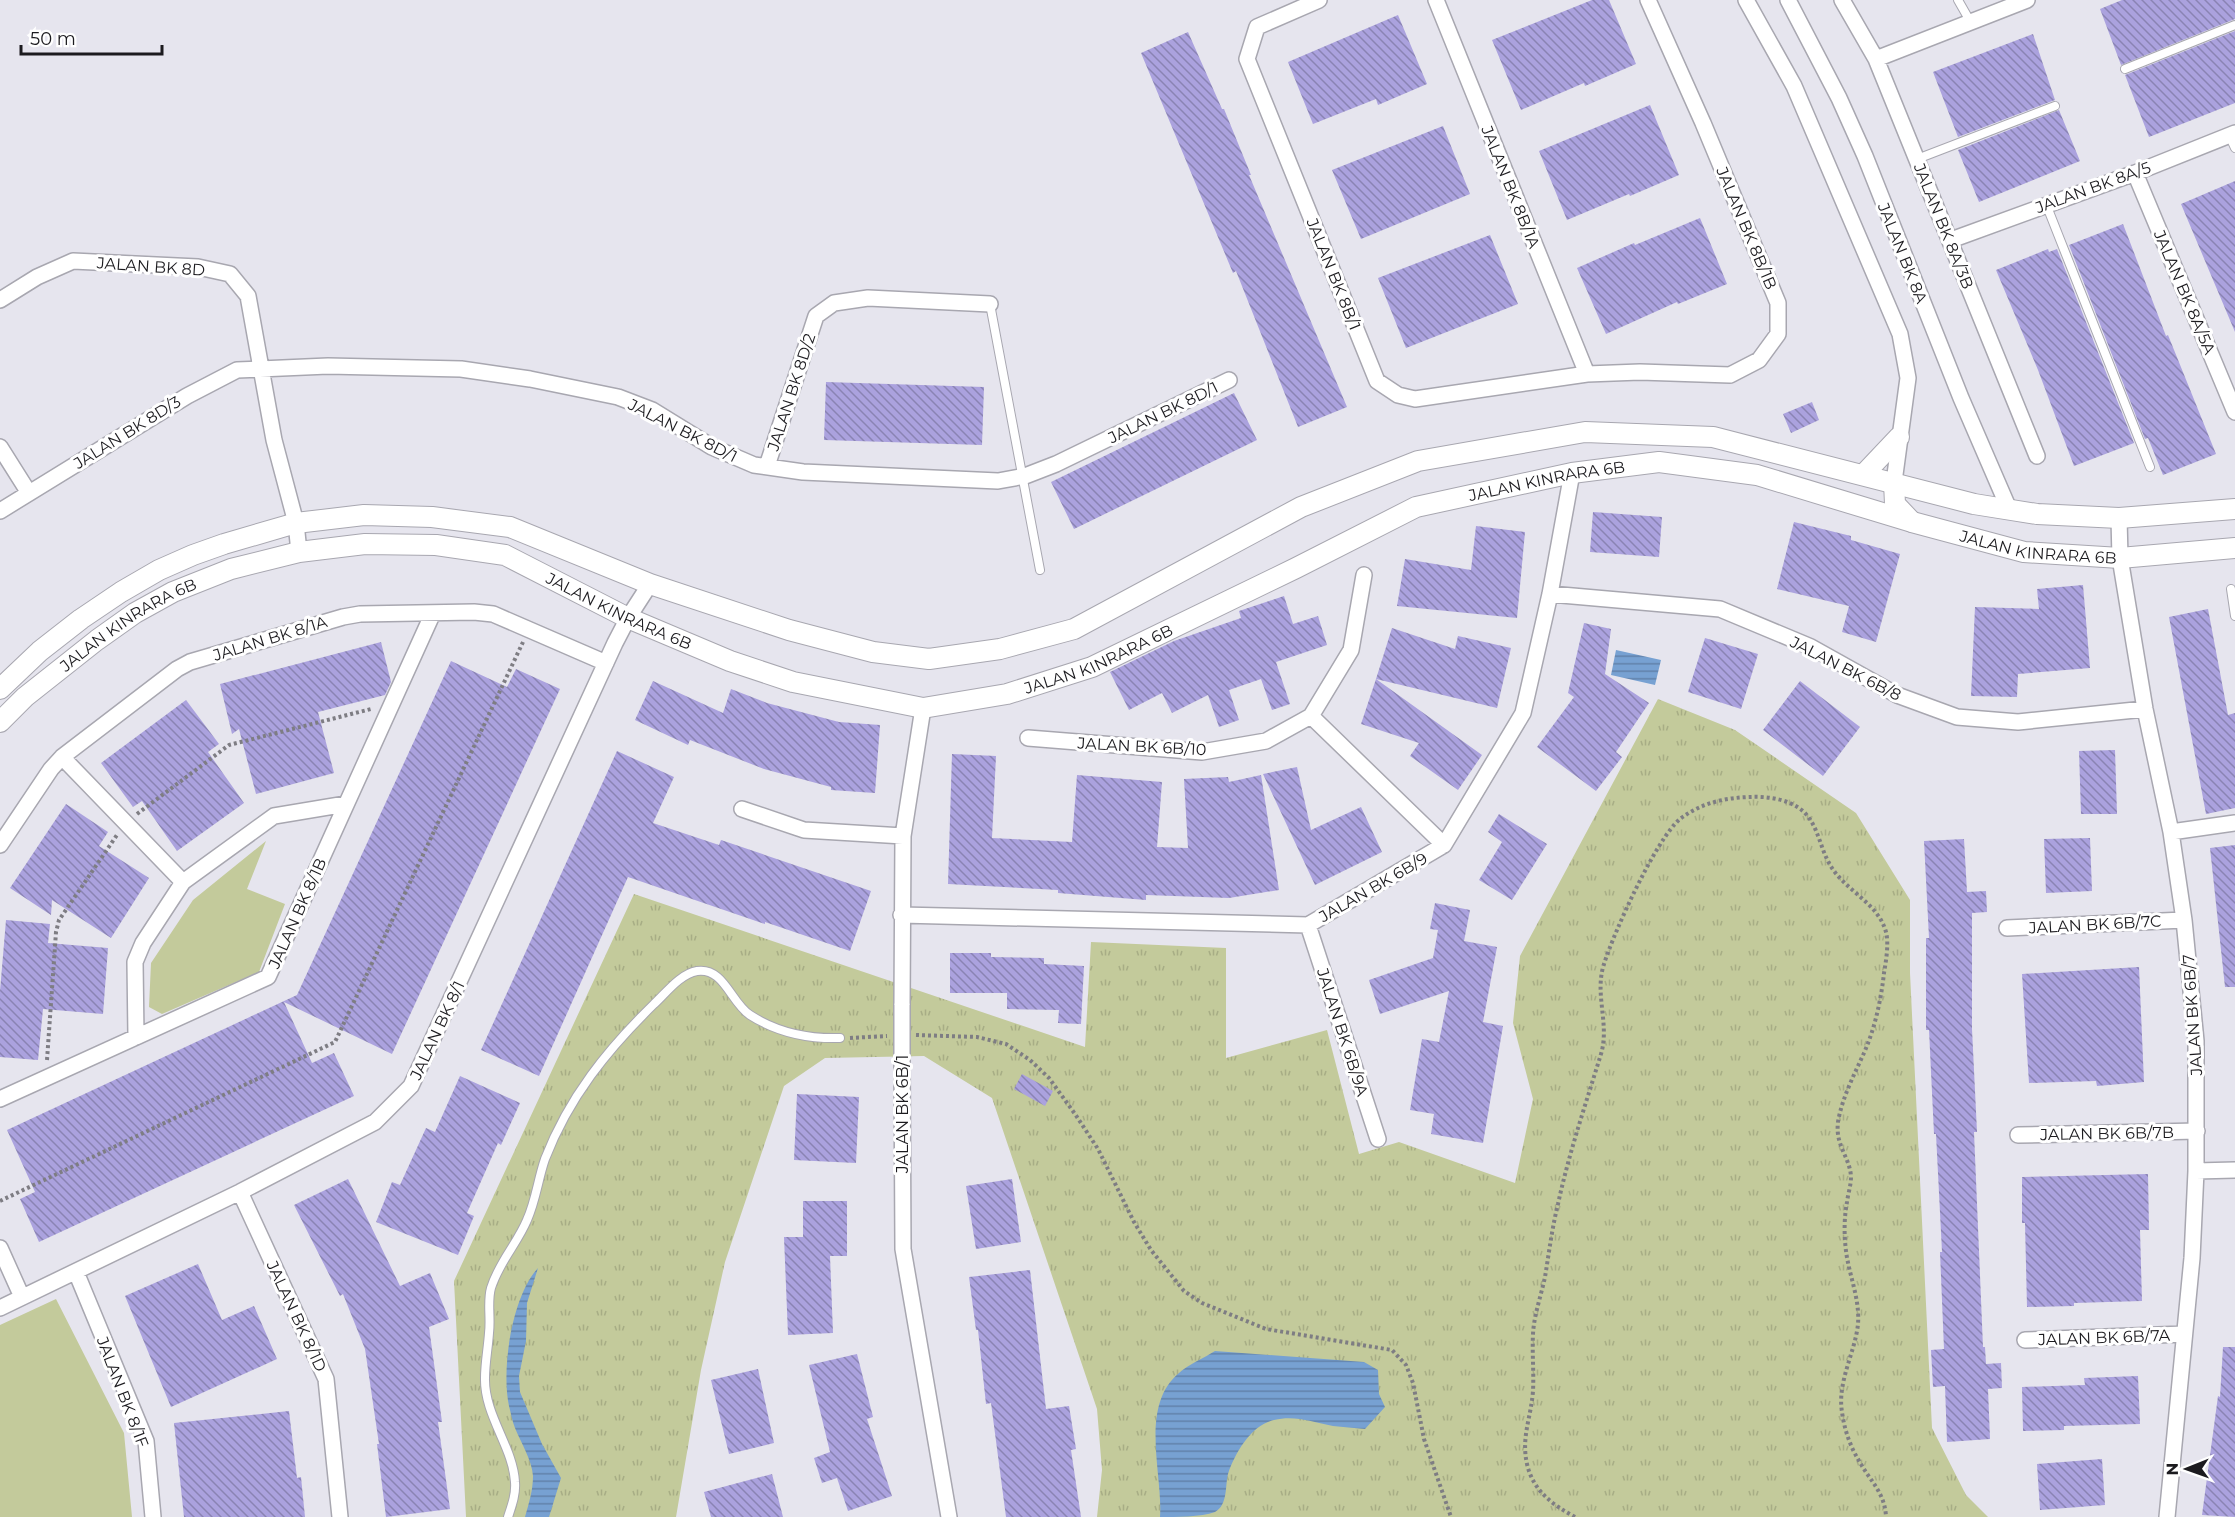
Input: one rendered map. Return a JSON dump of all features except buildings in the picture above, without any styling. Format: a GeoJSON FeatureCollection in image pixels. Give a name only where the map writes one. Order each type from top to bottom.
{"type":"FeatureCollection","features":[{"type":"Feature","properties":{"kind":"street","name":"JALAN BK 8B/1"},"geometry":{"type":"LineString","coordinates":[[1319,0],[1257,27],[1247,59],[1377,381],[1398,395],[1415,399],[1587,374]]}},
{"type":"Feature","properties":{"kind":"street","name":"JALAN BK 8B/1A"},"geometry":{"type":"LineString","coordinates":[[1436,0],[1587,374]]}},
{"type":"Feature","properties":{"kind":"street","name":"JALAN BK 8B/1B"},"geometry":{"type":"LineString","coordinates":[[1587,374],[1640,372],[1730,375],[1759,360],[1778,334],[1778,303],[1703,123],[1648,0]]}},
{"type":"Feature","properties":{"kind":"street","name":"JALAN BK 8A"},"geometry":{"type":"LineString","coordinates":[[1746,0],[1794,86],[1900,333],[1908,378],[1894,482]]}},
{"type":"Feature","properties":{"kind":"street","name":"JALAN BK 8A"},"geometry":{"type":"LineString","coordinates":[[1788,0],[1852,127],[2009,509]]}},
{"type":"Feature","properties":{"kind":"street","name":"JALAN BK 8A/3B"},"geometry":{"type":"LineString","coordinates":[[1842,0],[1876,59],[2037,456]]}},
{"type":"Feature","properties":{"kind":"street"},"geometry":{"type":"LineString","coordinates":[[1876,59],[2027,0]]}},
{"type":"Feature","properties":{"kind":"street","name":"JALAN BK 8A/5"},"geometry":{"type":"LineString","coordinates":[[1951,240],[2135,172],[2233,139]]}},
{"type":"Feature","properties":{"kind":"street","name":"JALAN BK 8A/5A"},"geometry":{"type":"LineString","coordinates":[[2135,172],[2235,412]]}},
{"type":"Feature","properties":{"kind":"street","name":"JALAN BK 8D"},"geometry":{"type":"LineString","coordinates":[[0,300],[37,277],[73,261],[198,267],[230,274],[248,296],[274,440],[296,524]]}},
{"type":"Feature","properties":{"kind":"street","name":"JALAN BK 8D/2"},"geometry":{"type":"LineString","coordinates":[[767,466],[816,316],[834,303],[868,298],[990,304]]}},
{"type":"Feature","properties":{"kind":"street","name":"JALAN BK 8D/1"},"geometry":{"type":"LineString","coordinates":[[260,368],[327,366],[461,369],[530,379],[618,397],[652,410],[712,447],[754,465],[803,472],[998,481],[1022,477],[1056,464],[1229,380]]}},
{"type":"Feature","properties":{"kind":"street","name":"JALAN BK 8D/3"},"geometry":{"type":"LineString","coordinates":[[0,511],[187,396],[237,370],[260,368]]}},
{"type":"Feature","properties":{"kind":"street","name":"JALAN KINRARA 6B"},"geometry":{"type":"LineString","coordinates":[[0,689],[40,651],[121,592],[193,555],[296,524],[364,515],[432,517],[510,527],[650,584],[789,630],[873,652],[929,659],[1000,649],[1074,629],[1301,507],[1418,461],[1585,432],[1713,437],[1974,504],[2037,514],[2119,518],[2235,509]]}},
{"type":"Feature","properties":{"kind":"street"},"geometry":{"type":"LineString","coordinates":[[1864,474],[1899,437]]}},
{"type":"Feature","properties":{"kind":"street"},"geometry":{"type":"LineString","coordinates":[[0,447],[30,493]]}},
{"type":"Feature","properties":{"kind":"street","name":"JALAN KINRARA 6B"},"geometry":{"type":"LineString","coordinates":[[0,722],[25,697],[97,640],[173,592],[231,569],[298,552],[365,544],[436,544],[505,555],[628,618],[730,661],[793,682],[923,708],[1007,694],[1092,667],[1416,507],[1572,473],[1659,462],[1757,475],[1912,522],[2024,552],[2120,558],[2235,548]]}},
{"type":"Feature","properties":{"kind":"street","name":"JALAN BK 6B/9"},"geometry":{"type":"LineString","coordinates":[[901,915],[1308,925],[1444,846],[1523,713],[1550,594],[1572,473]]}},
{"type":"Feature","properties":{"kind":"street"},"geometry":{"type":"LineString","coordinates":[[1894,482],[1895,504],[1912,522]]}},
{"type":"Feature","properties":{"kind":"street","name":"JALAN BK 6B/7"},"geometry":{"type":"LineString","coordinates":[[2119,518],[2120,558],[2145,709],[2171,832],[2184,920],[2196,1041],[2193,1258],[2167,1517]]}},
{"type":"Feature","properties":{"kind":"street"},"geometry":{"type":"LineString","coordinates":[[296,524],[298,552]]}},
{"type":"Feature","properties":{"kind":"street","name":"JALAN BK 6B/10"},"geometry":{"type":"LineString","coordinates":[[1028,738],[1203,752],[1266,741],[1311,716],[1351,650],[1364,575]]}},
{"type":"Feature","properties":{"kind":"street","name":"JALAN BK 8/1"},"geometry":{"type":"LineString","coordinates":[[0,1308],[240,1192],[375,1122],[411,1086],[606,663],[628,618],[650,584]]}},
{"type":"Feature","properties":{"kind":"street","name":"JALAN BK 6B/8"},"geometry":{"type":"LineString","coordinates":[[1550,594],[1720,609],[1810,647],[1897,695],[1957,717],[2018,722],[2145,709]]}},
{"type":"Feature","properties":{"kind":"street","name":"JALAN BK 8/1A"},"geometry":{"type":"LineString","coordinates":[[0,845],[51,769],[62,757],[177,669],[190,662],[343,617],[360,614],[434,613],[493,614],[606,663]]}},
{"type":"Feature","properties":{"kind":"street","name":"JALAN BK 8/1B"},"geometry":{"type":"LineString","coordinates":[[0,1099],[268,977],[434,613]]}},
{"type":"Feature","properties":{"kind":"street","name":"JALAN BK 6B/1"},"geometry":{"type":"LineString","coordinates":[[923,708],[903,836],[901,915],[903,1249],[949,1517]]}},
{"type":"Feature","properties":{"kind":"street"},"geometry":{"type":"LineString","coordinates":[[1311,716],[1444,846]]}},
{"type":"Feature","properties":{"kind":"street"},"geometry":{"type":"LineString","coordinates":[[62,757],[183,882]]}},
{"type":"Feature","properties":{"kind":"street"},"geometry":{"type":"LineString","coordinates":[[136,1038],[135,962],[143,943],[183,882],[274,816],[346,804]]}},
{"type":"Feature","properties":{"kind":"street"},"geometry":{"type":"LineString","coordinates":[[742,809],[804,830],[903,836]]}},
{"type":"Feature","properties":{"kind":"street"},"geometry":{"type":"LineString","coordinates":[[2171,832],[2235,823]]}},
{"type":"Feature","properties":{"kind":"street","name":"JALAN BK 6B/7C"},"geometry":{"type":"LineString","coordinates":[[2007,928],[2184,920]]}},
{"type":"Feature","properties":{"kind":"street","name":"JALAN BK 6B/9A"},"geometry":{"type":"LineString","coordinates":[[1308,925],[1378,1139]]}},
{"type":"Feature","properties":{"kind":"street","name":"JALAN BK 6B/7B"},"geometry":{"type":"LineString","coordinates":[[2018,1135],[2196,1131]]}},
{"type":"Feature","properties":{"kind":"street"},"geometry":{"type":"LineString","coordinates":[[2196,1171],[2235,1170]]}},
{"type":"Feature","properties":{"kind":"street","name":"JALAN BK 8/1D"},"geometry":{"type":"LineString","coordinates":[[240,1192],[326,1379],[340,1517]]}},
{"type":"Feature","properties":{"kind":"street"},"geometry":{"type":"LineString","coordinates":[[0,1248],[22,1297]]}},
{"type":"Feature","properties":{"kind":"street","name":"JALAN BK 8/1F"},"geometry":{"type":"LineString","coordinates":[[76,1272],[146,1441],[153,1517]]}},
{"type":"Feature","properties":{"kind":"street","name":"JALAN BK 6B/7A"},"geometry":{"type":"LineString","coordinates":[[2025,1340],[2184,1334]]}},
{"type":"Feature","properties":{"kind":"lane"},"geometry":{"type":"LineString","coordinates":[[1958,0],[1970,21]]}},
{"type":"Feature","properties":{"kind":"lane"},"geometry":{"type":"LineString","coordinates":[[2126,69],[2235,25]]}},
{"type":"Feature","properties":{"kind":"lane"},"geometry":{"type":"LineString","coordinates":[[1917,159],[2055,106]]}},
{"type":"Feature","properties":{"kind":"lane"},"geometry":{"type":"LineString","coordinates":[[2046,204],[2150,467]]}},
{"type":"Feature","properties":{"kind":"lane"},"geometry":{"type":"LineString","coordinates":[[990,304],[1040,570]]}},
{"type":"Feature","properties":{"kind":"lane"},"geometry":{"type":"LineString","coordinates":[[2231,589],[2235,616]]}},
{"type":"Feature","properties":{"kind":"lane"},"geometry":{"type":"LineString","coordinates":[[508,1517],[515,1495],[512,1464],[494,1422],[484,1381],[490,1291],[498,1269],[528,1219],[544,1162],[574,1097],[636,1021],[674,985],[688,974],[698,971],[718,976],[739,1007],[765,1023],[791,1035],[840,1038]]}},
{"type":"Feature","properties":{"kind":"path"},"geometry":{"type":"LineString","coordinates":[[0,1201],[335,1042],[529,629]]}},
{"type":"Feature","properties":{"kind":"path"},"geometry":{"type":"LineString","coordinates":[[1575,1517],[1551,1503],[1539,1491],[1528,1470],[1525,1431],[1531,1413],[1533,1394],[1533,1331],[1558,1203],[1591,1082],[1602,1051],[1605,1031],[1600,988],[1602,969],[1618,926],[1661,844],[1677,822],[1701,806],[1720,800],[1766,796],[1790,803],[1804,812],[1816,829],[1828,862],[1840,879],[1878,913],[1887,934],[1882,992],[1875,1020],[1866,1049],[1851,1079],[1838,1124],[1839,1144],[1849,1167],[1851,1180],[1845,1218],[1846,1250],[1859,1309],[1857,1329],[1843,1384],[1841,1409],[1859,1462],[1880,1492],[1886,1506],[1886,1517]]}},
{"type":"Feature","properties":{"kind":"path"},"geometry":{"type":"LineString","coordinates":[[909,1035],[977,1037],[1006,1044],[1030,1060],[1049,1078],[1098,1149],[1150,1250],[1184,1292],[1202,1303],[1266,1329],[1392,1350],[1406,1365],[1413,1383],[1424,1439],[1451,1517]]}},
{"type":"Feature","properties":{"kind":"path"},"geometry":{"type":"LineString","coordinates":[[840,1038],[897,1036]]}},
{"type":"Feature","properties":{"kind":"green space"},"geometry":{"type":"Polygon","coordinates":[[[1658,699],[1735,730],[1856,813],[1910,900],[1910,973],[1932,1428],[1966,1495],[1988,1517],[1097,1517],[1102,1470],[1097,1409],[992,1098],[924,1056],[825,1058],[784,1086],[725,1262],[701,1370],[676,1517],[466,1517],[454,1281],[634,894],[1085,1047],[1091,942],[1226,948],[1226,1058],[1327,1030],[1359,1154],[1399,1142],[1515,1183],[1533,1099],[1513,1023],[1520,956],[1658,699]]]}},
{"type":"Feature","properties":{"kind":"green space"},"geometry":{"type":"Polygon","coordinates":[[[266,841],[247,889],[285,904],[259,972],[162,1014],[149,1007],[151,963],[193,900],[266,841]]]}},
{"type":"Feature","properties":{"kind":"green space"},"geometry":{"type":"Polygon","coordinates":[[[56,1299],[124,1433],[132,1517],[0,1517],[0,1325],[56,1299]]]}},
{"type":"Feature","properties":{"kind":"water"},"geometry":{"type":"Polygon","coordinates":[[[1616,650],[1661,660],[1655,685],[1611,675],[1616,650]]]}},
{"type":"Feature","properties":{"kind":"water"},"geometry":{"type":"Polygon","coordinates":[[[538,1268],[527,1303],[526,1341],[519,1376],[520,1392],[542,1444],[561,1478],[549,1517],[525,1517],[532,1491],[533,1476],[512,1420],[506,1373],[515,1314],[529,1280],[538,1268]]]}},
{"type":"Feature","properties":{"kind":"water"},"geometry":{"type":"Polygon","coordinates":[[[1215,1351],[1364,1362],[1378,1370],[1379,1394],[1385,1407],[1365,1429],[1296,1419],[1274,1420],[1266,1423],[1251,1434],[1235,1457],[1228,1474],[1224,1500],[1219,1509],[1203,1515],[1160,1517],[1156,1422],[1160,1403],[1167,1387],[1179,1373],[1215,1351]]]}}]}
